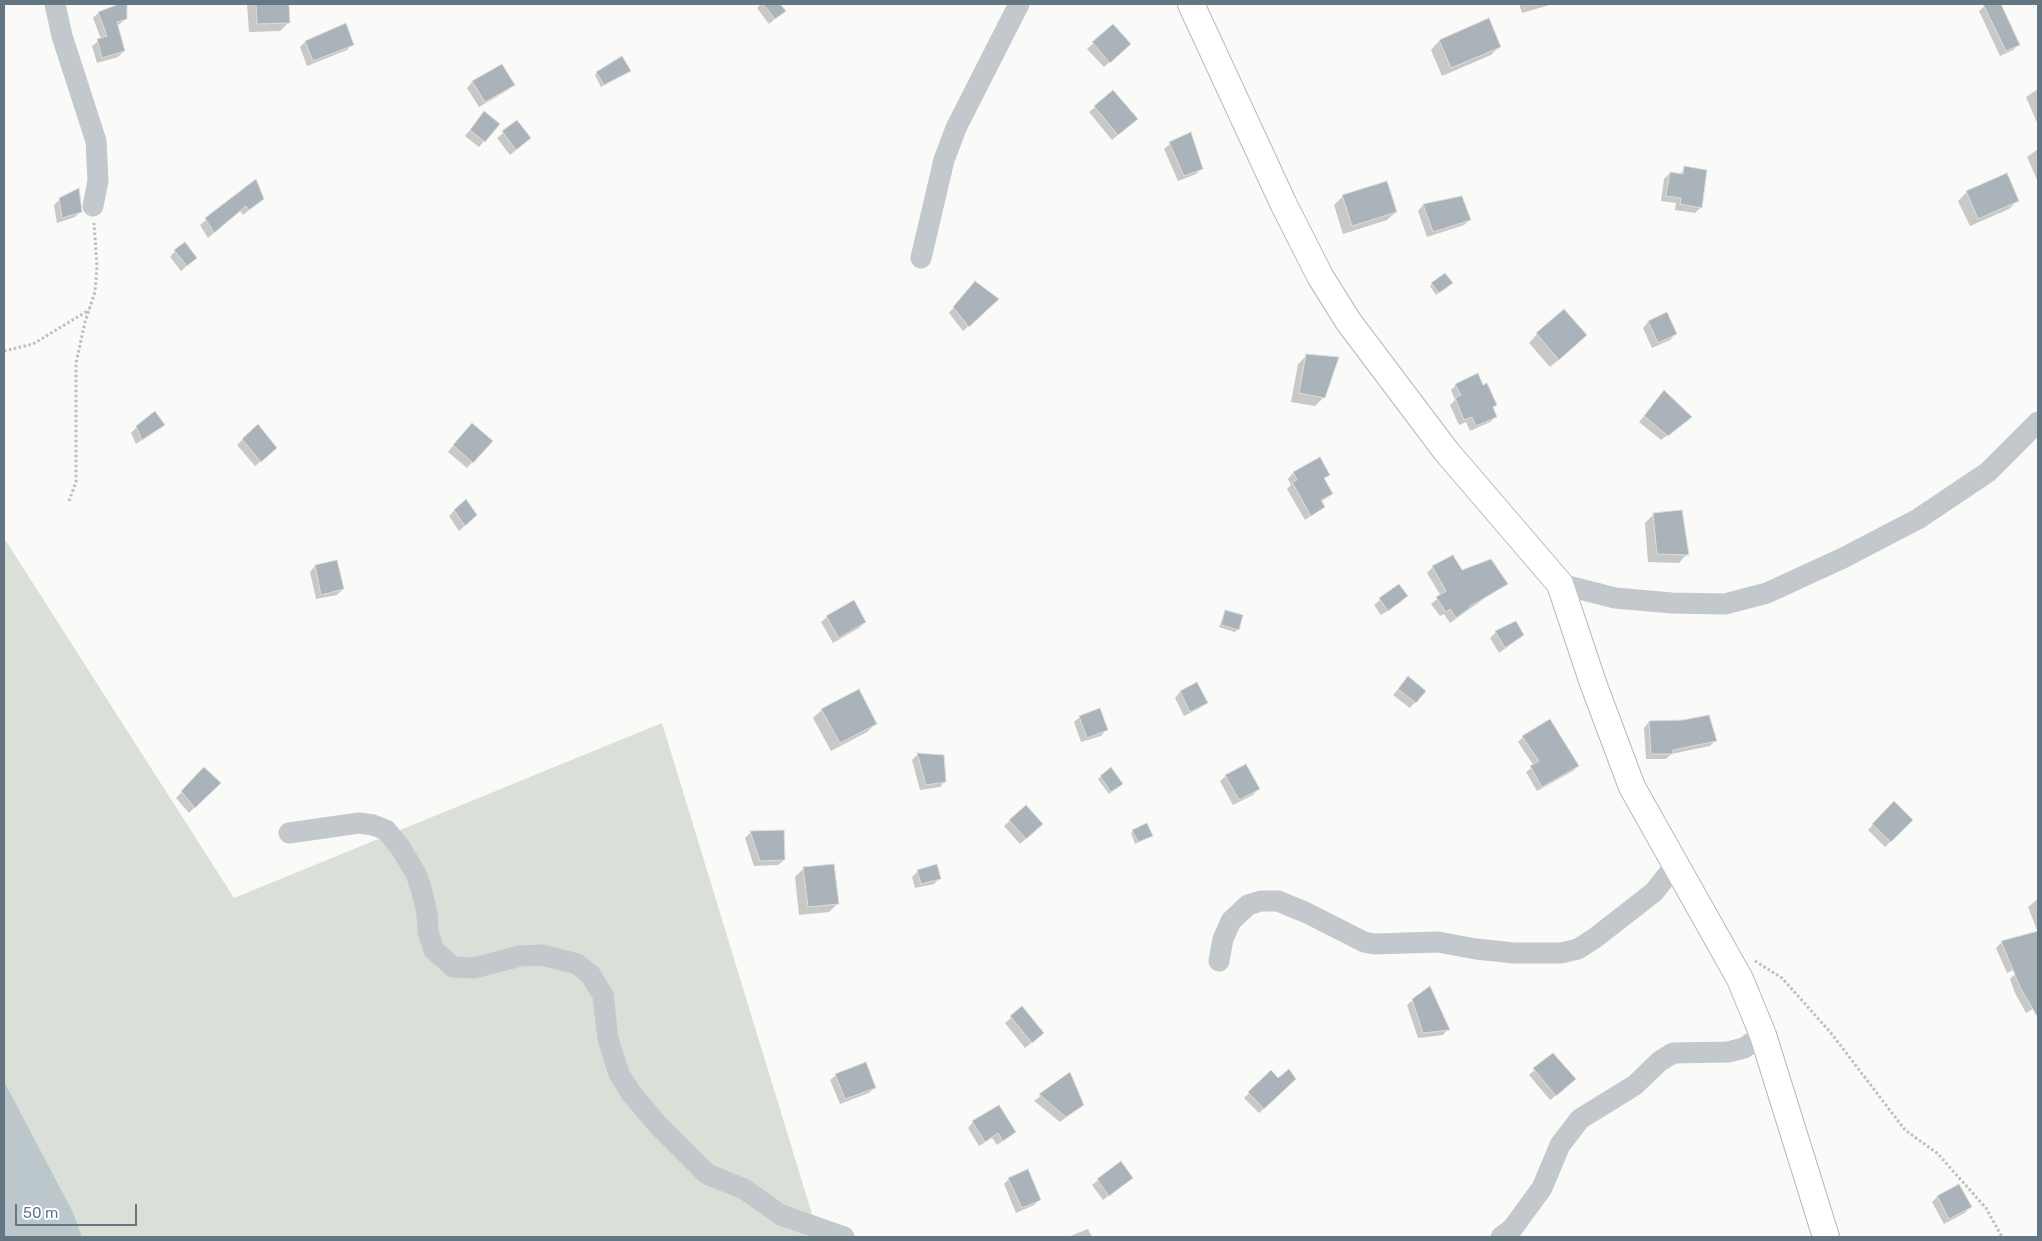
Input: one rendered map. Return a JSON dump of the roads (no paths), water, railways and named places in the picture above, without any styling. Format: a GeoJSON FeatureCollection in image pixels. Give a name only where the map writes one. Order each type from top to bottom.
{"type":"FeatureCollection","features":[{"type":"Feature","properties":{"kind":"main road"},"geometry":{"type":"LineString","coordinates":[[1191,4],[1284,205],[1320,276],[1348,321],[1446,451],[1560,584],[1593,683],[1632,787],[1736,971],[1763,1035],[1826,1237]]}},
{"type":"Feature","properties":{"kind":"street"},"geometry":{"type":"LineString","coordinates":[[55,4],[62,36],[96,141],[98,181],[93,206]]}},
{"type":"Feature","properties":{"kind":"street"},"geometry":{"type":"LineString","coordinates":[[921,258],[944,160],[956,128],[1019,4]]}},
{"type":"Feature","properties":{"kind":"street"},"geometry":{"type":"LineString","coordinates":[[1560,584],[1615,598],[1672,603],[1725,604],[1766,594],[1918,519],[1988,472],[2038,422]]}},
{"type":"Feature","properties":{"kind":"street"},"geometry":{"type":"LineString","coordinates":[[289,833],[359,823],[373,825],[386,830],[400,847],[416,874],[427,913],[428,932],[434,950],[453,967],[474,968],[520,956],[542,955],[577,964],[590,974],[603,995],[608,1039],[619,1074],[631,1093],[657,1124],[707,1174],[744,1189],[781,1215],[844,1237]]}},
{"type":"Feature","properties":{"kind":"street"},"geometry":{"type":"LineString","coordinates":[[1219,961],[1223,939],[1231,921],[1248,906],[1261,901],[1278,901],[1307,913],[1364,942],[1374,944],[1438,942],[1476,950],[1514,953],[1562,953],[1578,948],[1643,901],[1654,892],[1676,864]]}},
{"type":"Feature","properties":{"kind":"street"},"geometry":{"type":"LineString","coordinates":[[1501,1237],[1512,1229],[1542,1188],[1560,1145],[1580,1119],[1635,1085],[1660,1061],[1673,1053],[1728,1052],[1744,1048],[1763,1035]]}}]}
